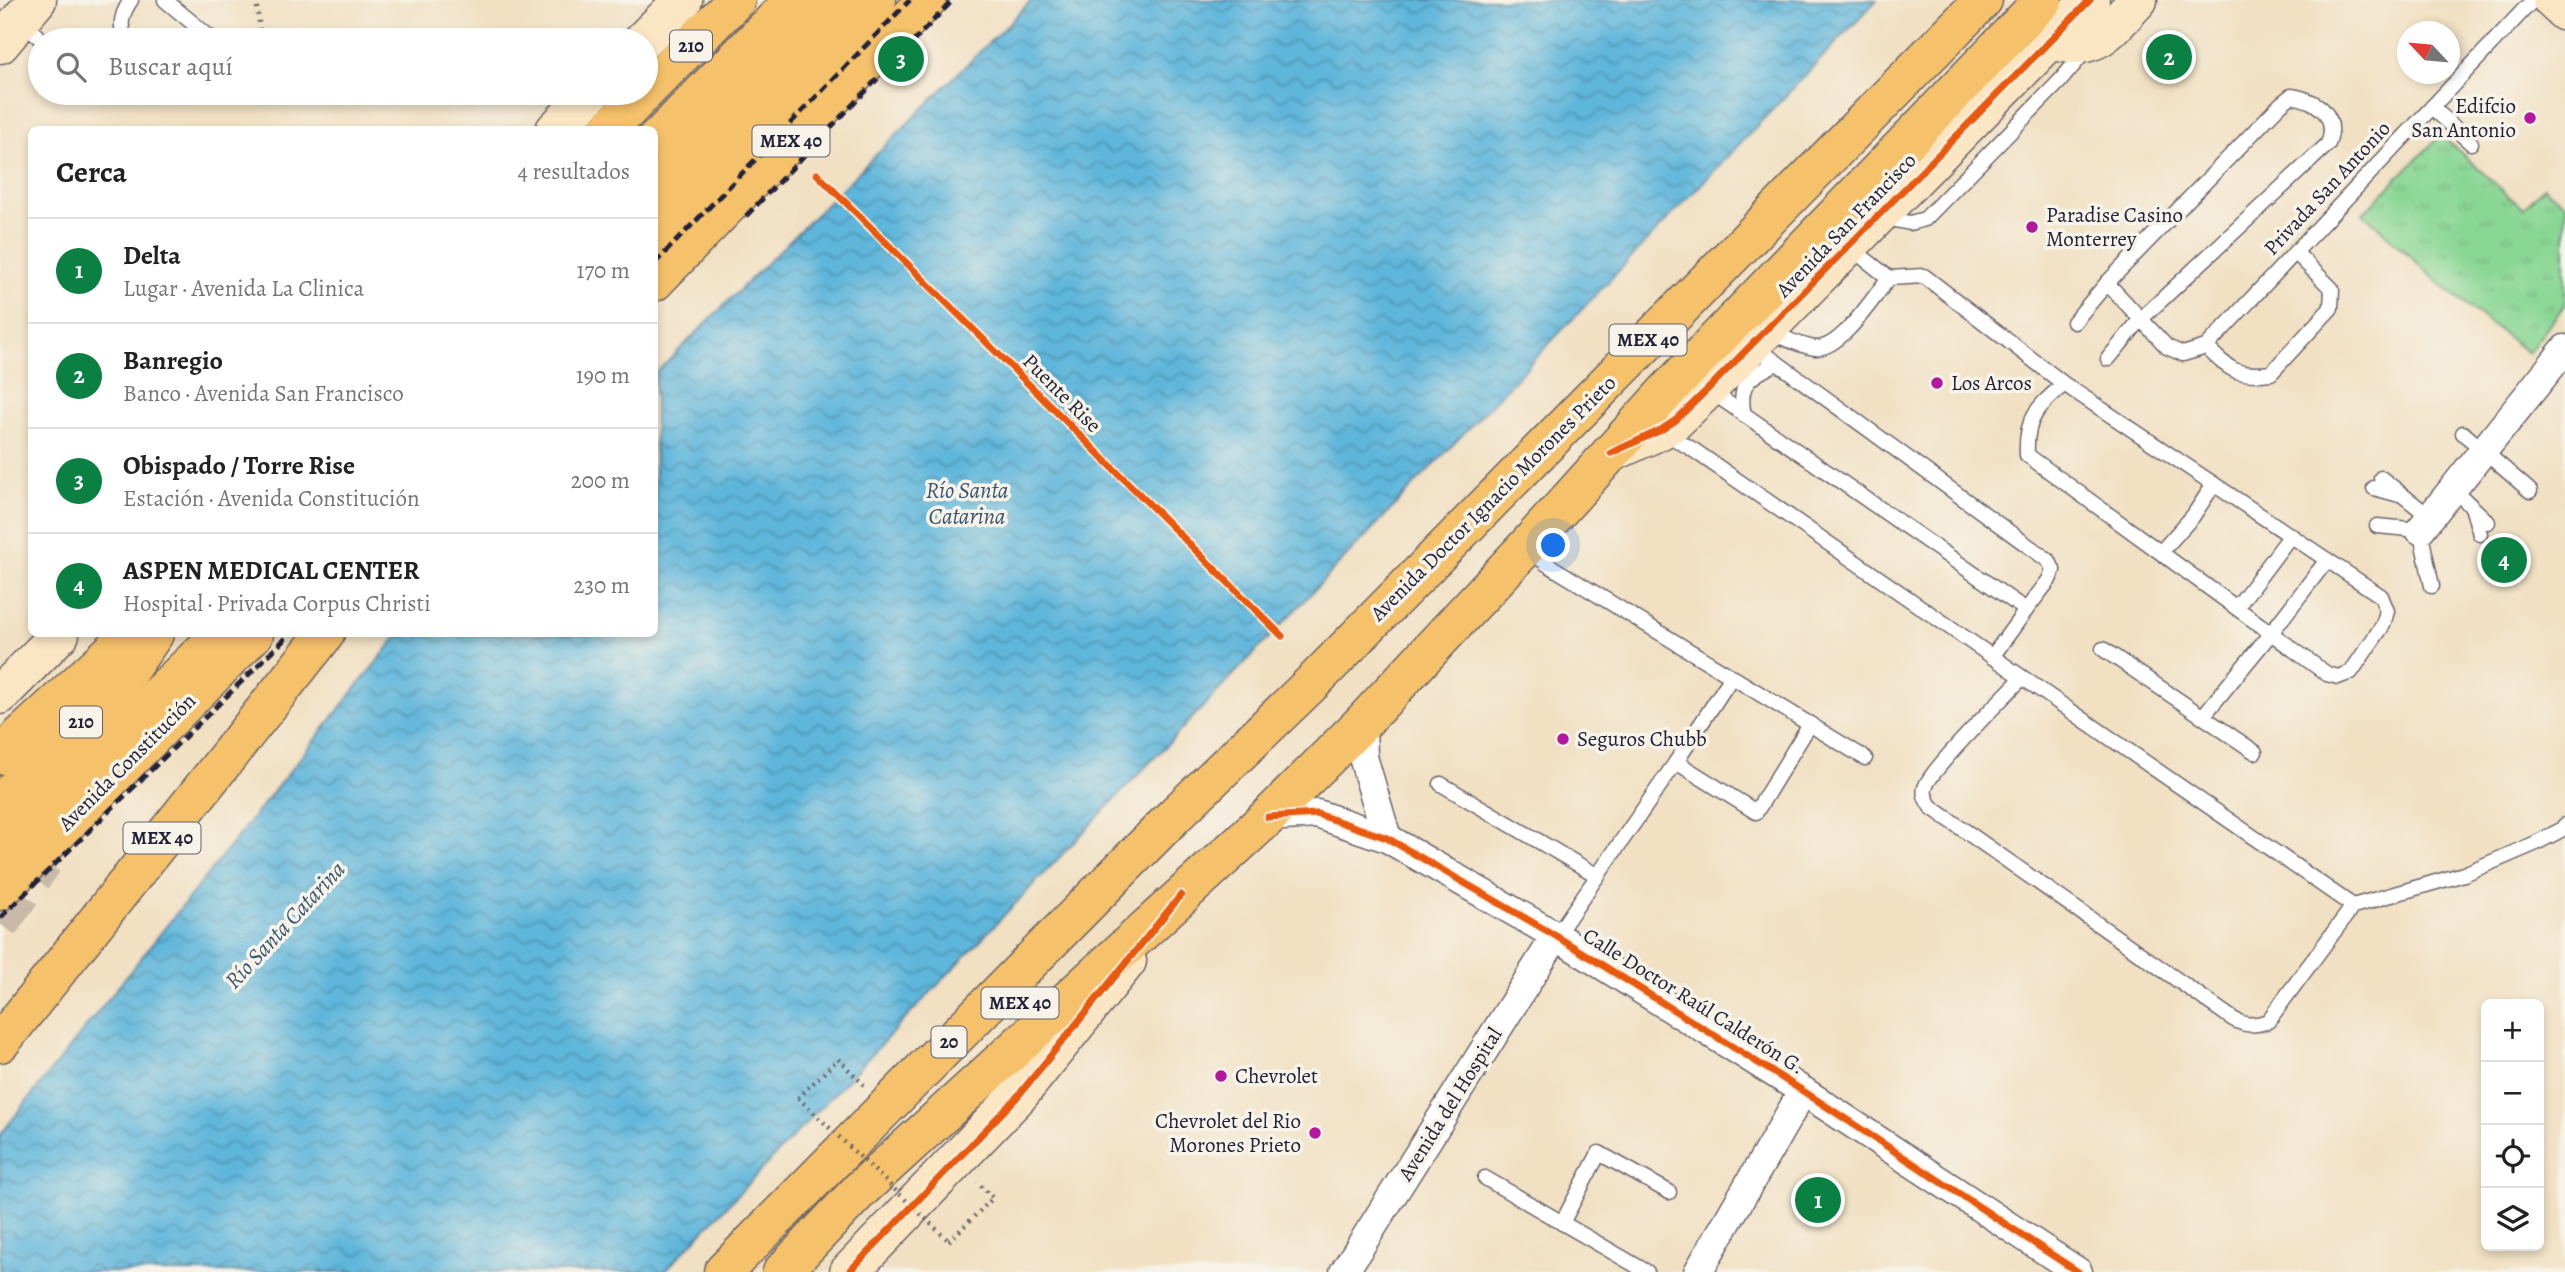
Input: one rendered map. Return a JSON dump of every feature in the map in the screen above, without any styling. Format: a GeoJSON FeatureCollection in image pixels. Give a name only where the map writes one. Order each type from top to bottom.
{"type":"FeatureCollection","features":[{"type":"Feature","properties":{"kind":"main road","name":"210"},"geometry":{"type":"LineString","coordinates":[[658,79],[736,0]]}},
{"type":"Feature","properties":{"kind":"main road"},"geometry":{"type":"LineString","coordinates":[[658,138],[794,0]]}},
{"type":"Feature","properties":{"kind":"main road"},"geometry":{"type":"LineString","coordinates":[[658,187],[833,0]]}},
{"type":"Feature","properties":{"kind":"main road"},"geometry":{"type":"LineString","coordinates":[[658,230],[877,0]]}},
{"type":"Feature","properties":{"kind":"main road","name":"MEX 40"},"geometry":{"type":"LineString","coordinates":[[658,278],[927,0]]}},
{"type":"Feature","properties":{"kind":"main road","name":"Avenida Doctor Ignacio Morones Prieto"},"geometry":{"type":"LineString","coordinates":[[723,1272],[1176,814],[1314,681],[1983,0]]}},
{"type":"Feature","properties":{"kind":"main road","name":"MEX 40"},"geometry":{"type":"LineString","coordinates":[[1181,895],[1268,817],[1362,723],[1611,453],[1673,423],[2043,0]]}},
{"type":"Feature","properties":{"kind":"main road","name":"210"},"geometry":{"type":"LineString","coordinates":[[612,126],[632,105]]}},
{"type":"Feature","properties":{"kind":"main road"},"geometry":{"type":"LineString","coordinates":[[0,755],[128,637]]}},
{"type":"Feature","properties":{"kind":"main road","name":"210"},"geometry":{"type":"LineString","coordinates":[[0,804],[130,670],[152,637]]}},
{"type":"Feature","properties":{"kind":"main road"},"geometry":{"type":"LineString","coordinates":[[0,847],[218,637]]}},
{"type":"Feature","properties":{"kind":"main road","name":"Avenida Constitución"},"geometry":{"type":"LineString","coordinates":[[0,891],[251,637]]}},
{"type":"Feature","properties":{"kind":"main road","name":"MEX 40"},"geometry":{"type":"LineString","coordinates":[[0,1043],[323,637]]}},
{"type":"Feature","properties":{"kind":"main road","name":"Avenida Doctor Ignacio Morones Prieto"},"geometry":{"type":"LineString","coordinates":[[860,1190],[1114,898],[1176,814]]}},
{"type":"Feature","properties":{"kind":"main road"},"geometry":{"type":"LineString","coordinates":[[860,1190],[1181,895]]}},
{"type":"Feature","properties":{"kind":"main road","name":"MEX 40"},"geometry":{"type":"LineString","coordinates":[[782,1272],[860,1190]]}},
{"type":"Feature","properties":{"kind":"street"},"geometry":{"type":"LineString","coordinates":[[655,28],[683,0]]}},
{"type":"Feature","properties":{"kind":"street","name":"Avenida San Francisco"},"geometry":{"type":"LineString","coordinates":[[1673,423],[1708,389],[1766,346],[1849,246],[2090,0]]}},
{"type":"Feature","properties":{"kind":"street"},"geometry":{"type":"LineString","coordinates":[[2051,40],[2068,45],[2093,43],[2138,0]]}},
{"type":"Feature","properties":{"kind":"street"},"geometry":{"type":"LineString","coordinates":[[2552,0],[2565,12]]}},
{"type":"Feature","properties":{"kind":"street"},"geometry":{"type":"LineString","coordinates":[[559,126],[579,105]]}},
{"type":"Feature","properties":{"kind":"street"},"geometry":{"type":"LineString","coordinates":[[2425,523],[2452,489],[2473,442],[2565,349]]}},
{"type":"Feature","properties":{"kind":"street"},"geometry":{"type":"LineString","coordinates":[[0,695],[57,637]]}},
{"type":"Feature","properties":{"kind":"street"},"geometry":{"type":"LineString","coordinates":[[1362,723],[1363,757],[1387,838]]}},
{"type":"Feature","properties":{"kind":"street","name":"Calle Doctor Raúl Calderón G."},"geometry":{"type":"LineString","coordinates":[[1268,817],[1317,814],[1387,838],[1556,936],[1803,1091],[2078,1272]]}},
{"type":"Feature","properties":{"kind":"street"},"geometry":{"type":"LineString","coordinates":[[849,1272],[1018,1096],[1181,895]]}},
{"type":"Feature","properties":{"kind":"street","name":"Avenida del Hospital"},"geometry":{"type":"LineString","coordinates":[[1344,1272],[1556,936]]}},
{"type":"Feature","properties":{"kind":"street"},"geometry":{"type":"LineString","coordinates":[[1698,1272],[1803,1091]]}},
{"type":"Feature","properties":{"kind":"lane"},"geometry":{"type":"LineString","coordinates":[[122,28],[124,10],[131,0]]}},
{"type":"Feature","properties":{"kind":"lane"},"geometry":{"type":"LineString","coordinates":[[166,0],[199,28]]}},
{"type":"Feature","properties":{"kind":"lane","name":"Privada San Antonio"},"geometry":{"type":"LineString","coordinates":[[2206,347],[2533,0]]}},
{"type":"Feature","properties":{"kind":"lane"},"geometry":{"type":"LineString","coordinates":[[1879,216],[1910,223],[1925,219],[2060,81],[2093,43]]}},
{"type":"Feature","properties":{"kind":"lane"},"geometry":{"type":"LineString","coordinates":[[2074,322],[2107,283],[2281,104],[2291,96],[2318,105],[2330,120],[2333,132],[2328,144],[2140,320],[2108,359]]}},
{"type":"Feature","properties":{"kind":"lane"},"geometry":{"type":"LineString","coordinates":[[2432,107],[2471,143]]}},
{"type":"Feature","properties":{"kind":"lane"},"geometry":{"type":"LineString","coordinates":[[1849,246],[1889,278],[1924,275],[2064,384],[2381,596],[2386,611],[2383,625],[2351,672],[2338,677],[2327,674],[2027,455],[2026,438],[2030,419],[2064,384]]}},
{"type":"Feature","properties":{"kind":"lane"},"geometry":{"type":"LineString","coordinates":[[2107,283],[2167,347],[2183,354],[2206,347],[2230,370],[2258,375],[2271,373],[2331,308],[2332,289],[2295,252]]}},
{"type":"Feature","properties":{"kind":"lane"},"geometry":{"type":"LineString","coordinates":[[1766,346],[1828,346],[1844,334],[1889,278]]}},
{"type":"Feature","properties":{"kind":"lane"},"geometry":{"type":"LineString","coordinates":[[1766,346],[2049,561],[2053,570],[2049,580],[1993,657]]}},
{"type":"Feature","properties":{"kind":"lane"},"geometry":{"type":"LineString","coordinates":[[1744,415],[1742,388],[1754,374],[1766,346]]}},
{"type":"Feature","properties":{"kind":"lane"},"geometry":{"type":"LineString","coordinates":[[1708,389],[2026,610]]}},
{"type":"Feature","properties":{"kind":"lane"},"geometry":{"type":"LineString","coordinates":[[1673,423],[2022,678],[2353,906]]}},
{"type":"Feature","properties":{"kind":"lane"},"geometry":{"type":"LineString","coordinates":[[2473,442],[2530,491]]}},
{"type":"Feature","properties":{"kind":"lane"},"geometry":{"type":"LineString","coordinates":[[2377,483],[2404,496],[2425,523],[2432,586]]}},
{"type":"Feature","properties":{"kind":"lane"},"geometry":{"type":"LineString","coordinates":[[2161,552],[2193,516],[2214,484]]}},
{"type":"Feature","properties":{"kind":"lane"},"geometry":{"type":"LineString","coordinates":[[2452,489],[2473,509],[2484,528]]}},
{"type":"Feature","properties":{"kind":"lane"},"geometry":{"type":"LineString","coordinates":[[2377,526],[2425,523]]}},
{"type":"Feature","properties":{"kind":"lane"},"geometry":{"type":"LineString","coordinates":[[2237,607],[2291,535]]}},
{"type":"Feature","properties":{"kind":"lane"},"geometry":{"type":"LineString","coordinates":[[1526,547],[1547,564],[1865,758]]}},
{"type":"Feature","properties":{"kind":"lane"},"geometry":{"type":"LineString","coordinates":[[2203,716],[2327,560]]}},
{"type":"Feature","properties":{"kind":"lane"},"geometry":{"type":"LineString","coordinates":[[2103,649],[2255,752]]}},
{"type":"Feature","properties":{"kind":"lane"},"geometry":{"type":"LineString","coordinates":[[1556,936],[1731,677]]}},
{"type":"Feature","properties":{"kind":"lane"},"geometry":{"type":"LineString","coordinates":[[2022,678],[1927,782],[1924,790],[1927,803],[2233,1019],[2248,1025],[2259,1025],[2268,1021],[2353,906],[2465,874],[2534,844],[2561,830],[2565,825]]}},
{"type":"Feature","properties":{"kind":"lane"},"geometry":{"type":"LineString","coordinates":[[1676,762],[1756,812],[1810,724]]}},
{"type":"Feature","properties":{"kind":"lane"},"geometry":{"type":"LineString","coordinates":[[1441,784],[1598,876]]}},
{"type":"Feature","properties":{"kind":"lane"},"geometry":{"type":"LineString","coordinates":[[1562,1223],[1599,1153],[1669,1192]]}},
{"type":"Feature","properties":{"kind":"lane"},"geometry":{"type":"LineString","coordinates":[[1485,1178],[1647,1272]]}},
{"type":"Feature","properties":{"kind":"path"},"geometry":{"type":"LineString","coordinates":[[257,0],[260,28]]}},
{"type":"Feature","properties":{"kind":"path"},"geometry":{"type":"LineString","coordinates":[[838,1059],[798,1098],[949,1241],[993,1198]]}},
{"type":"Feature","properties":{"kind":"green space"},"geometry":{"type":"Polygon","coordinates":[[[2441,135],[2523,209],[2544,187],[2565,205],[2565,304],[2528,353],[2439,283],[2363,213],[2441,135]]]}},
{"type":"Feature","properties":{"kind":"water","name":"Río Santa Catarina"},"geometry":{"type":"Polygon","coordinates":[[[1032,0],[1877,0],[664,1272],[0,1272],[0,1135],[397,637],[658,637],[658,371],[1032,0]]]}},
{"type":"Feature","properties":{"kind":"tunnel"},"geometry":{"type":"LineString","coordinates":[[0,924],[44,861]]}},
{"type":"Feature","properties":{"kind":"railway"},"geometry":{"type":"LineString","coordinates":[[658,260],[910,0]]}},
{"type":"Feature","properties":{"kind":"railway"},"geometry":{"type":"LineString","coordinates":[[746,216],[953,0]]}},
{"type":"Feature","properties":{"kind":"railway"},"geometry":{"type":"LineString","coordinates":[[0,918],[287,637]]}},
{"type":"Feature","properties":{"kind":"cycle path"},"geometry":{"type":"LineString","coordinates":[[1611,453],[1661,430],[1676,420],[2090,0]]}},
{"type":"Feature","properties":{"kind":"cycle path","name":"Puente Rise"},"geometry":{"type":"LineString","coordinates":[[817,174],[1282,636]]}},
{"type":"Feature","properties":{"kind":"cycle path"},"geometry":{"type":"LineString","coordinates":[[1268,817],[1317,814],[1387,838],[1556,936],[1803,1091],[2078,1272]]}},
{"type":"Feature","properties":{"kind":"cycle path"},"geometry":{"type":"LineString","coordinates":[[849,1272],[1018,1096],[1181,895]]}},
{"type":"Feature","properties":{"kind":"place","name":"Banregio"},"geometry":{"type":"Point","coordinates":[2169,57]}},
{"type":"Feature","properties":{"kind":"place","name":"Obispado / Torre Rise"},"geometry":{"type":"Point","coordinates":[901,59]}},
{"type":"Feature","properties":{"kind":"place","name":"Edifcio San Antonio"},"geometry":{"type":"Point","coordinates":[2530,118]}},
{"type":"Feature","properties":{"kind":"place","name":"Paradise Casino Monterrey"},"geometry":{"type":"Point","coordinates":[2032,227]}},
{"type":"Feature","properties":{"kind":"place","name":"Los Arcos"},"geometry":{"type":"Point","coordinates":[1937,383]}},
{"type":"Feature","properties":{"kind":"place","name":"ASPEN MEDICAL CENTER"},"geometry":{"type":"Point","coordinates":[2504,560]}},
{"type":"Feature","properties":{"kind":"place","name":"Seguros Chubb"},"geometry":{"type":"Point","coordinates":[1563,739]}},
{"type":"Feature","properties":{"kind":"place","name":"Chevrolet"},"geometry":{"type":"Point","coordinates":[1221,1076]}},
{"type":"Feature","properties":{"kind":"place","name":"Chevrolet del Rio Morones Prieto"},"geometry":{"type":"Point","coordinates":[1315,1133]}},
{"type":"Feature","properties":{"kind":"place","name":"Delta"},"geometry":{"type":"Point","coordinates":[1818,1200]}}]}
